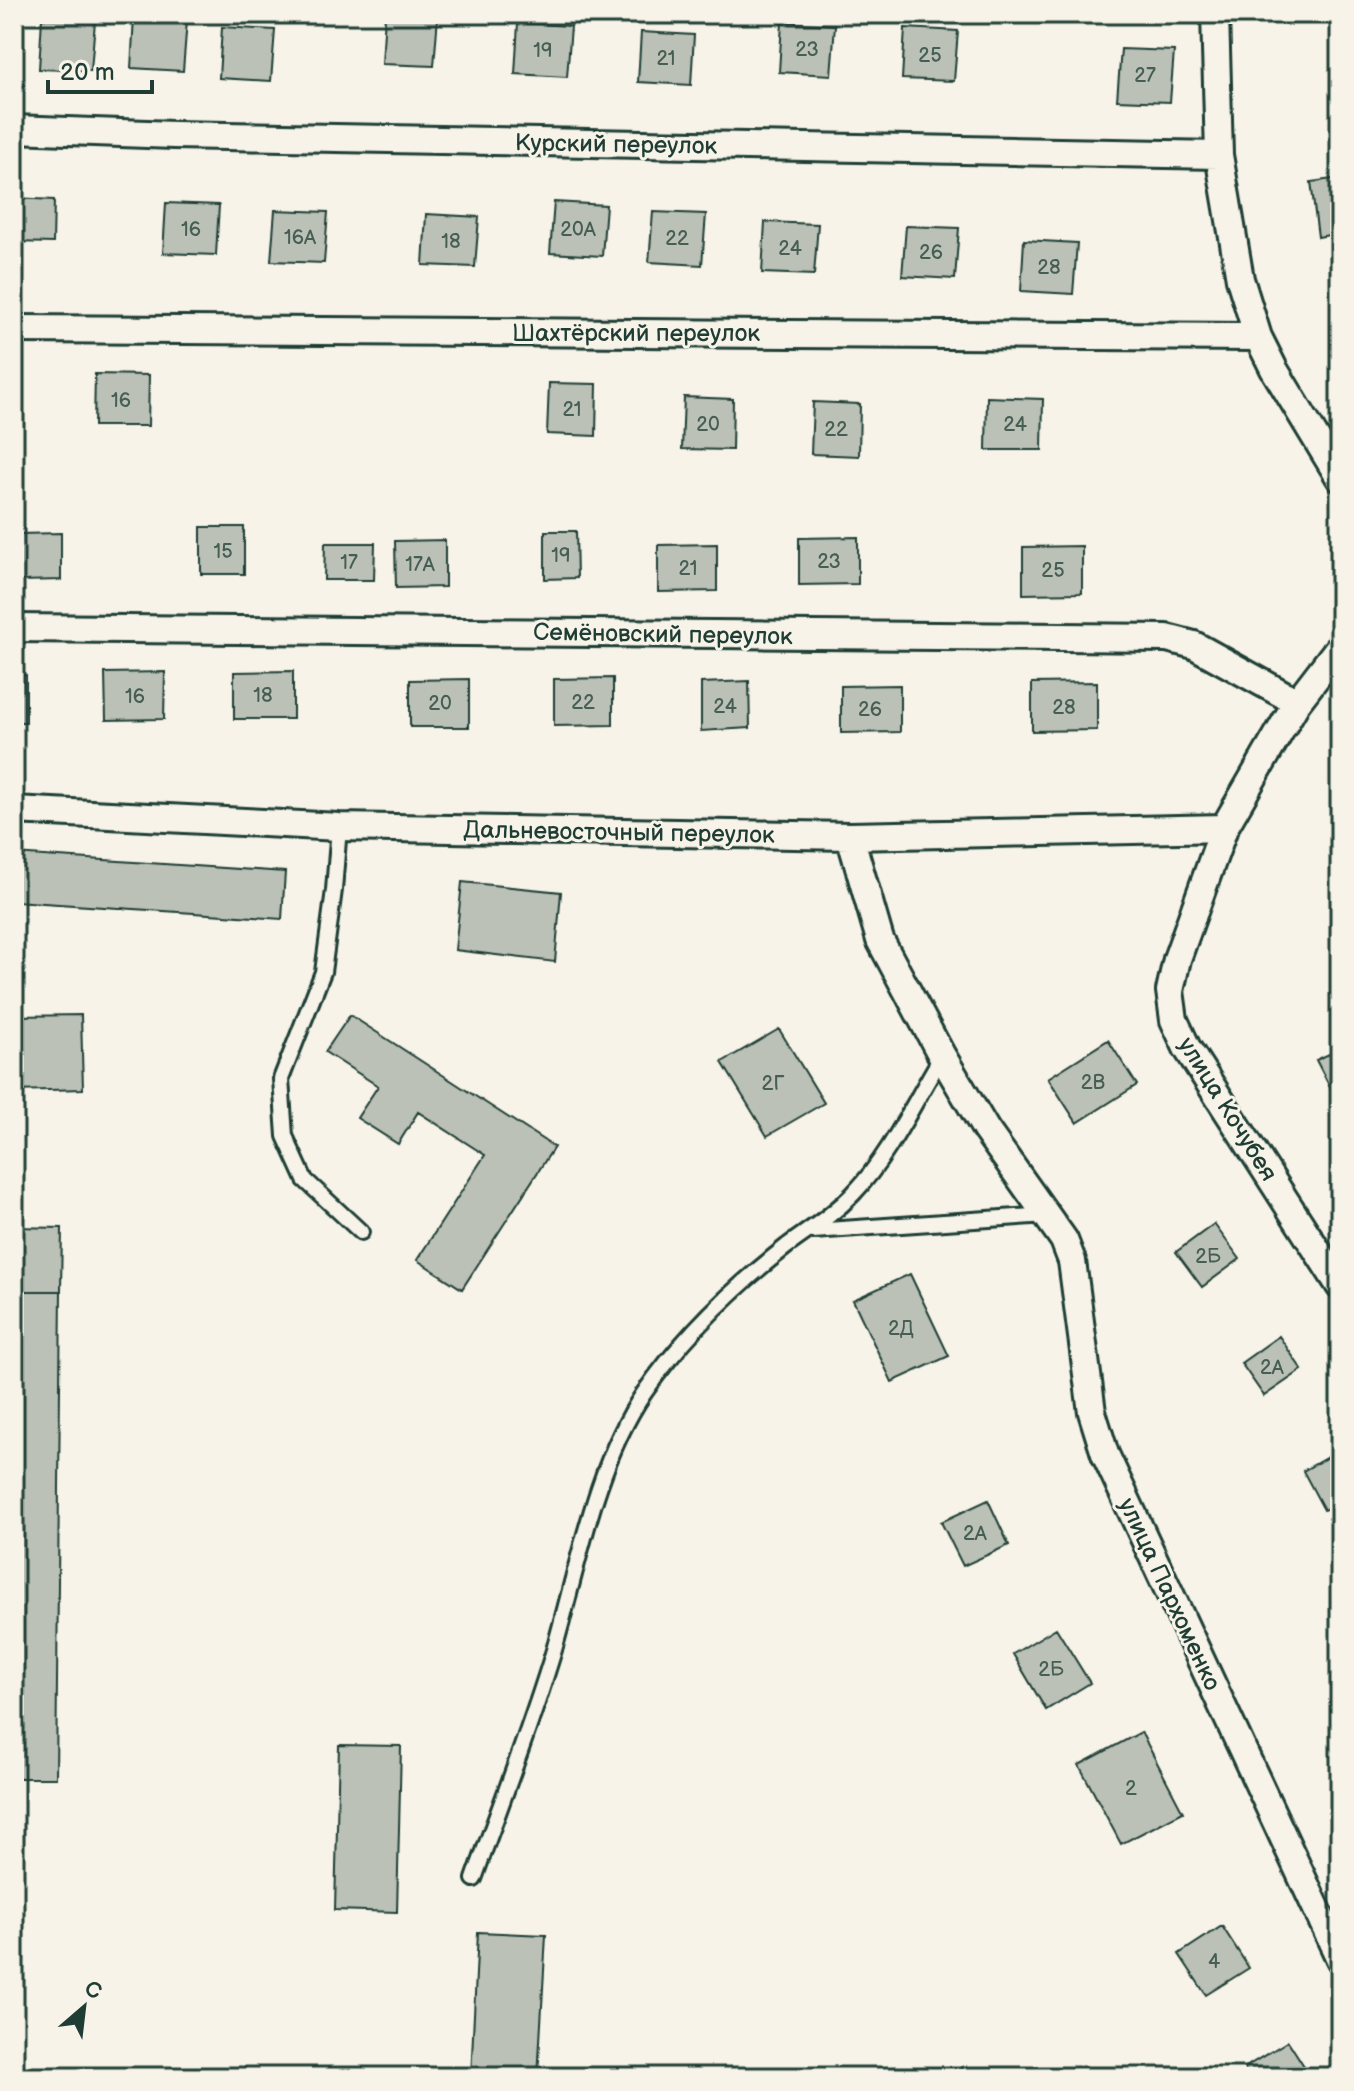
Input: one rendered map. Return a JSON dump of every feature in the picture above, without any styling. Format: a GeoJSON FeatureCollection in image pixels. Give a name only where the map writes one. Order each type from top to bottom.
{"type":"FeatureCollection","features":[{"type":"Feature","properties":{"kind":"street"},"geometry":{"type":"LineString","coordinates":[[1215,14],[1219,155],[1240,279],[1258,337],[1274,369],[1340,478]]}},
{"type":"Feature","properties":{"kind":"street","name":"Курский переулок"},"geometry":{"type":"LineString","coordinates":[[14,129],[174,135],[1219,155]]}},
{"type":"Feature","properties":{"kind":"street","name":"Шахтёрский переулок"},"geometry":{"type":"LineString","coordinates":[[14,329],[1258,337]]}},
{"type":"Feature","properties":{"kind":"street","name":"Семёновский переулок"},"geometry":{"type":"LineString","coordinates":[[14,628],[1167,638],[1194,645],[1297,702]]}},
{"type":"Feature","properties":{"kind":"street","name":"улица Кочубея"},"geometry":{"type":"LineString","coordinates":[[1340,646],[1297,702],[1224,828],[1177,959],[1170,991],[1174,1020],[1187,1048],[1340,1286]]}},
{"type":"Feature","properties":{"kind":"street","name":"Дальневосточный переулок"},"geometry":{"type":"LineString","coordinates":[[14,810],[339,827],[850,836],[1224,828]]}},
{"type":"Feature","properties":{"kind":"street","name":"улица Пархоменко"},"geometry":{"type":"LineString","coordinates":[[850,836],[880,940],[986,1130],[1064,1240],[1072,1261],[1092,1412],[1105,1454],[1340,1959]]}},
{"type":"Feature","properties":{"kind":"lane"},"geometry":{"type":"LineString","coordinates":[[339,827],[323,972],[281,1079],[285,1136],[305,1180],[361,1232]]}},
{"type":"Feature","properties":{"kind":"lane"},"geometry":{"type":"LineString","coordinates":[[474,1879],[552,1654],[616,1443],[642,1396],[675,1350],[715,1306],[787,1246],[829,1219],[876,1167],[942,1056]]}},
{"type":"Feature","properties":{"kind":"lane"},"geometry":{"type":"LineString","coordinates":[[810,1231],[1048,1215]]}},
{"type":"Feature","properties":{"kind":"building"},"geometry":{"type":"Polygon","coordinates":[[[385,14],[438,16],[434,66],[382,64],[385,14]]]}},
{"type":"Feature","properties":{"kind":"building"},"geometry":{"type":"Polygon","coordinates":[[[134,17],[187,20],[183,71],[131,68],[134,17]]]}},
{"type":"Feature","properties":{"kind":"building"},"geometry":{"type":"Polygon","coordinates":[[[42,18],[95,21],[91,71],[39,69],[42,18]]]}},
{"type":"Feature","properties":{"kind":"building"},"geometry":{"type":"Polygon","coordinates":[[[782,22],[835,25],[831,75],[779,72],[782,22]]]}},
{"type":"Feature","properties":{"kind":"building"},"geometry":{"type":"Polygon","coordinates":[[[518,23],[571,26],[567,77],[515,74],[518,23]]]}},
{"type":"Feature","properties":{"kind":"building"},"geometry":{"type":"Polygon","coordinates":[[[222,27],[275,30],[271,81],[219,78],[222,27]]]}},
{"type":"Feature","properties":{"kind":"building"},"geometry":{"type":"Polygon","coordinates":[[[905,28],[958,31],[954,81],[902,79],[905,28]]]}},
{"type":"Feature","properties":{"kind":"building"},"geometry":{"type":"Polygon","coordinates":[[[641,32],[694,35],[691,85],[638,82],[641,32]]]}},
{"type":"Feature","properties":{"kind":"building"},"geometry":{"type":"Polygon","coordinates":[[[1121,49],[1174,51],[1170,102],[1117,100],[1121,49]]]}},
{"type":"Feature","properties":{"kind":"building"},"geometry":{"type":"Polygon","coordinates":[[[1340,178],[1340,233],[1318,237],[1311,182],[1340,178]]]}},
{"type":"Feature","properties":{"kind":"building"},"geometry":{"type":"Polygon","coordinates":[[[14,198],[54,200],[53,243],[14,242],[14,198]]]}},
{"type":"Feature","properties":{"kind":"building"},"geometry":{"type":"Polygon","coordinates":[[[554,202],[606,205],[602,256],[550,253],[554,202]]]}},
{"type":"Feature","properties":{"kind":"building"},"geometry":{"type":"Polygon","coordinates":[[[166,203],[219,205],[216,255],[163,253],[166,203]]]}},
{"type":"Feature","properties":{"kind":"building"},"geometry":{"type":"Polygon","coordinates":[[[275,210],[328,212],[324,263],[271,261],[275,210]]]}},
{"type":"Feature","properties":{"kind":"building"},"geometry":{"type":"Polygon","coordinates":[[[653,212],[706,214],[702,265],[649,262],[653,212]]]}},
{"type":"Feature","properties":{"kind":"building"},"geometry":{"type":"Polygon","coordinates":[[[426,214],[479,217],[475,267],[423,265],[426,214]]]}},
{"type":"Feature","properties":{"kind":"building"},"geometry":{"type":"Polygon","coordinates":[[[765,222],[818,224],[814,275],[762,273],[765,222]]]}},
{"type":"Feature","properties":{"kind":"building"},"geometry":{"type":"Polygon","coordinates":[[[906,226],[959,228],[955,279],[902,276],[906,226]]]}},
{"type":"Feature","properties":{"kind":"building"},"geometry":{"type":"Polygon","coordinates":[[[1024,240],[1077,243],[1073,294],[1021,291],[1024,240]]]}},
{"type":"Feature","properties":{"kind":"building"},"geometry":{"type":"Polygon","coordinates":[[[14,373],[24,374],[23,426],[14,425],[14,373]]]}},
{"type":"Feature","properties":{"kind":"building"},"geometry":{"type":"Polygon","coordinates":[[[95,374],[149,375],[148,426],[94,426],[95,374]]]}},
{"type":"Feature","properties":{"kind":"building"},"geometry":{"type":"Polygon","coordinates":[[[549,383],[597,384],[596,436],[547,434],[549,383]]]}},
{"type":"Feature","properties":{"kind":"building"},"geometry":{"type":"Polygon","coordinates":[[[684,397],[733,399],[732,450],[682,449],[684,397]]]}},
{"type":"Feature","properties":{"kind":"building"},"geometry":{"type":"Polygon","coordinates":[[[987,397],[1043,399],[1042,450],[986,450],[987,397]]]}},
{"type":"Feature","properties":{"kind":"building"},"geometry":{"type":"Polygon","coordinates":[[[813,402],[860,404],[859,456],[811,454],[813,402]]]}},
{"type":"Feature","properties":{"kind":"building"},"geometry":{"type":"Polygon","coordinates":[[[201,527],[244,527],[244,574],[201,574],[201,527]]]}},
{"type":"Feature","properties":{"kind":"building"},"geometry":{"type":"Polygon","coordinates":[[[545,531],[576,531],[577,578],[545,579],[545,531]]]}},
{"type":"Feature","properties":{"kind":"building"},"geometry":{"type":"Polygon","coordinates":[[[61,533],[61,580],[20,581],[19,534],[61,533]]]}},
{"type":"Feature","properties":{"kind":"building"},"geometry":{"type":"Polygon","coordinates":[[[858,537],[858,584],[799,585],[799,538],[858,537]]]}},
{"type":"Feature","properties":{"kind":"building"},"geometry":{"type":"Polygon","coordinates":[[[445,540],[445,587],[396,588],[395,541],[445,540]]]}},
{"type":"Feature","properties":{"kind":"building"},"geometry":{"type":"Polygon","coordinates":[[[325,543],[375,543],[374,580],[324,580],[325,543]]]}},
{"type":"Feature","properties":{"kind":"building"},"geometry":{"type":"Polygon","coordinates":[[[717,544],[717,591],[658,592],[658,545],[717,544]]]}},
{"type":"Feature","properties":{"kind":"building"},"geometry":{"type":"Polygon","coordinates":[[[1082,546],[1082,593],[1023,594],[1023,547],[1082,546]]]}},
{"type":"Feature","properties":{"kind":"building"},"geometry":{"type":"Polygon","coordinates":[[[293,671],[293,719],[234,719],[234,672],[293,671]]]}},
{"type":"Feature","properties":{"kind":"building"},"geometry":{"type":"Polygon","coordinates":[[[165,672],[164,719],[106,720],[105,673],[165,672]]]}},
{"type":"Feature","properties":{"kind":"building"},"geometry":{"type":"Polygon","coordinates":[[[14,675],[26,675],[26,722],[14,722],[14,675]]]}},
{"type":"Feature","properties":{"kind":"building"},"geometry":{"type":"Polygon","coordinates":[[[613,678],[613,725],[554,726],[554,679],[613,678]]]}},
{"type":"Feature","properties":{"kind":"building"},"geometry":{"type":"Polygon","coordinates":[[[469,679],[469,727],[410,727],[410,680],[469,679]]]}},
{"type":"Feature","properties":{"kind":"building"},"geometry":{"type":"Polygon","coordinates":[[[749,681],[750,728],[701,731],[701,683],[749,681]]]}},
{"type":"Feature","properties":{"kind":"building"},"geometry":{"type":"Polygon","coordinates":[[[1097,682],[1097,730],[1032,731],[1032,683],[1097,682]]]}},
{"type":"Feature","properties":{"kind":"building"},"geometry":{"type":"Polygon","coordinates":[[[900,685],[900,732],[841,733],[841,686],[900,685]]]}},
{"type":"Feature","properties":{"kind":"building"},"geometry":{"type":"Polygon","coordinates":[[[14,854],[285,872],[282,919],[14,901],[14,854]]]}},
{"type":"Feature","properties":{"kind":"building"},"geometry":{"type":"Polygon","coordinates":[[[462,882],[561,892],[555,962],[455,950],[462,882]]]}},
{"type":"Feature","properties":{"kind":"building"},"geometry":{"type":"Polygon","coordinates":[[[81,1015],[83,1089],[14,1091],[14,1016],[81,1015]]]}},
{"type":"Feature","properties":{"kind":"building"},"geometry":{"type":"Polygon","coordinates":[[[350,1015],[554,1147],[462,1289],[417,1260],[485,1155],[418,1112],[398,1144],[357,1118],[378,1086],[325,1052],[350,1015]]]}},
{"type":"Feature","properties":{"kind":"building"},"geometry":{"type":"Polygon","coordinates":[[[779,1029],[824,1103],[767,1136],[722,1062],[779,1029]]]}},
{"type":"Feature","properties":{"kind":"building"},"geometry":{"type":"Polygon","coordinates":[[[1108,1040],[1137,1085],[1077,1123],[1048,1078],[1108,1040]]]}},
{"type":"Feature","properties":{"kind":"building"},"geometry":{"type":"Polygon","coordinates":[[[1340,1049],[1340,1094],[1335,1097],[1316,1060],[1340,1049]]]}},
{"type":"Feature","properties":{"kind":"building"},"geometry":{"type":"Polygon","coordinates":[[[1214,1224],[1240,1259],[1202,1287],[1176,1252],[1214,1224]]]}},
{"type":"Feature","properties":{"kind":"building"},"geometry":{"type":"Polygon","coordinates":[[[14,1227],[62,1228],[61,1291],[14,1291],[14,1227]]]}},
{"type":"Feature","properties":{"kind":"building"},"geometry":{"type":"Polygon","coordinates":[[[910,1274],[949,1356],[892,1382],[853,1300],[910,1274]]]}},
{"type":"Feature","properties":{"kind":"building"},"geometry":{"type":"Polygon","coordinates":[[[14,1291],[61,1291],[56,1778],[14,1778],[14,1291]]]}},
{"type":"Feature","properties":{"kind":"building"},"geometry":{"type":"Polygon","coordinates":[[[1279,1336],[1302,1370],[1264,1396],[1241,1363],[1279,1336]]]}},
{"type":"Feature","properties":{"kind":"building"},"geometry":{"type":"Polygon","coordinates":[[[1340,1450],[1340,1501],[1324,1510],[1303,1471],[1340,1450]]]}},
{"type":"Feature","properties":{"kind":"building"},"geometry":{"type":"Polygon","coordinates":[[[988,1500],[1009,1545],[963,1566],[941,1522],[988,1500]]]}},
{"type":"Feature","properties":{"kind":"building"},"geometry":{"type":"Polygon","coordinates":[[[1056,1628],[1090,1683],[1046,1710],[1013,1654],[1056,1628]]]}},
{"type":"Feature","properties":{"kind":"building"},"geometry":{"type":"Polygon","coordinates":[[[1141,1732],[1183,1812],[1121,1844],[1079,1765],[1141,1732]]]}},
{"type":"Feature","properties":{"kind":"building"},"geometry":{"type":"Polygon","coordinates":[[[339,1745],[401,1746],[397,1912],[335,1910],[339,1745]]]}},
{"type":"Feature","properties":{"kind":"building"},"geometry":{"type":"Polygon","coordinates":[[[1222,1926],[1249,1968],[1206,1995],[1179,1954],[1222,1926]]]}},
{"type":"Feature","properties":{"kind":"building"},"geometry":{"type":"Polygon","coordinates":[[[478,1932],[546,1935],[538,2077],[471,2077],[478,1932]]]}},
{"type":"Feature","properties":{"kind":"building"},"geometry":{"type":"Polygon","coordinates":[[[1288,2041],[1311,2077],[1250,2077],[1244,2068],[1288,2041]]]}}]}
